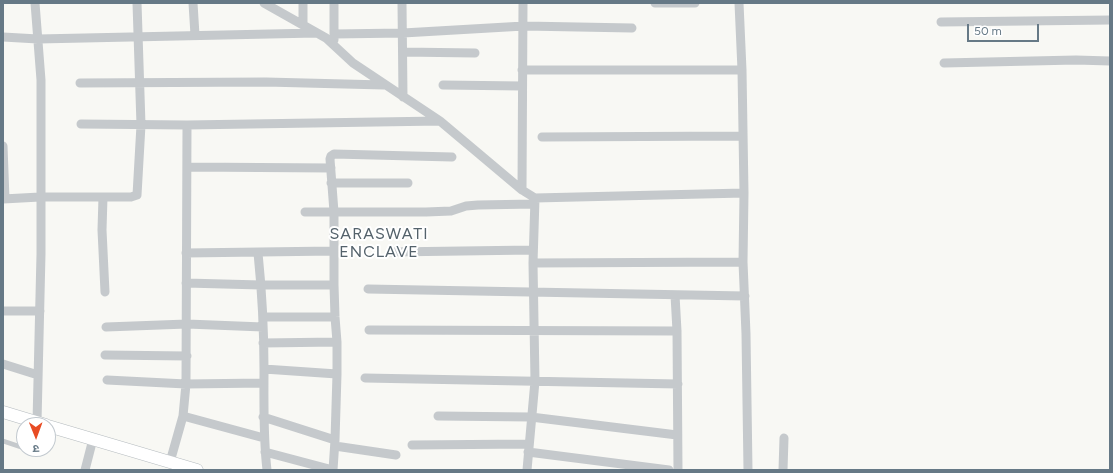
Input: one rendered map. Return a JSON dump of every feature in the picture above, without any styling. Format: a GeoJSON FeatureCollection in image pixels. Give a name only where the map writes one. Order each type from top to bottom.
{"type":"FeatureCollection","features":[{"type":"Feature","properties":{"kind":"street"},"geometry":{"type":"LineString","coordinates":[[34,3],[41,80],[40,311],[38,375],[43,417]]}},
{"type":"Feature","properties":{"kind":"street"},"geometry":{"type":"LineString","coordinates":[[3,146],[4,199],[40,197],[130,197],[137,195],[139,188],[141,125],[137,3]]}},
{"type":"Feature","properties":{"kind":"street"},"geometry":{"type":"LineString","coordinates":[[193,3],[194,35]]}},
{"type":"Feature","properties":{"kind":"street"},"geometry":{"type":"LineString","coordinates":[[303,3],[303,24]]}},
{"type":"Feature","properties":{"kind":"street"},"geometry":{"type":"LineString","coordinates":[[334,3],[334,45]]}},
{"type":"Feature","properties":{"kind":"street"},"geometry":{"type":"LineString","coordinates":[[402,3],[403,97]]}},
{"type":"Feature","properties":{"kind":"street"},"geometry":{"type":"LineString","coordinates":[[522,190],[523,3]]}},
{"type":"Feature","properties":{"kind":"street"},"geometry":{"type":"LineString","coordinates":[[655,3],[695,3]]}},
{"type":"Feature","properties":{"kind":"street"},"geometry":{"type":"LineString","coordinates":[[739,3],[742,70],[744,193],[743,262],[748,470]]}},
{"type":"Feature","properties":{"kind":"street"},"geometry":{"type":"LineString","coordinates":[[266,4],[318,32],[334,45],[353,64],[440,121],[534,201],[533,292],[535,381],[527,470]]}},
{"type":"Feature","properties":{"kind":"street"},"geometry":{"type":"LineString","coordinates":[[941,22],[1110,20]]}},
{"type":"Feature","properties":{"kind":"street"},"geometry":{"type":"LineString","coordinates":[[334,34],[403,33],[524,26],[632,28]]}},
{"type":"Feature","properties":{"kind":"street"},"geometry":{"type":"LineString","coordinates":[[3,37],[38,39],[318,32]]}},
{"type":"Feature","properties":{"kind":"street"},"geometry":{"type":"LineString","coordinates":[[403,52],[475,53]]}},
{"type":"Feature","properties":{"kind":"street"},"geometry":{"type":"LineString","coordinates":[[944,63],[1110,60]]}},
{"type":"Feature","properties":{"kind":"street"},"geometry":{"type":"LineString","coordinates":[[522,70],[742,70]]}},
{"type":"Feature","properties":{"kind":"street"},"geometry":{"type":"LineString","coordinates":[[80,84],[266,82],[384,85]]}},
{"type":"Feature","properties":{"kind":"street"},"geometry":{"type":"LineString","coordinates":[[443,86],[522,86]]}},
{"type":"Feature","properties":{"kind":"street"},"geometry":{"type":"LineString","coordinates":[[81,124],[187,125],[440,121]]}},
{"type":"Feature","properties":{"kind":"street"},"geometry":{"type":"LineString","coordinates":[[170,462],[183,416],[186,384],[187,125]]}},
{"type":"Feature","properties":{"kind":"street"},"geometry":{"type":"LineString","coordinates":[[542,137],[743,136]]}},
{"type":"Feature","properties":{"kind":"street"},"geometry":{"type":"LineString","coordinates":[[265,452],[333,470],[337,342],[334,285],[334,212],[330,168],[331,156],[334,154],[452,157]]}},
{"type":"Feature","properties":{"kind":"street"},"geometry":{"type":"LineString","coordinates":[[187,167],[330,168]]}},
{"type":"Feature","properties":{"kind":"street"},"geometry":{"type":"LineString","coordinates":[[331,183],[408,182]]}},
{"type":"Feature","properties":{"kind":"street"},"geometry":{"type":"LineString","coordinates":[[305,212],[451,211],[466,206],[534,201],[744,193]]}},
{"type":"Feature","properties":{"kind":"street"},"geometry":{"type":"LineString","coordinates":[[103,197],[102,230],[105,292]]}},
{"type":"Feature","properties":{"kind":"street"},"geometry":{"type":"LineString","coordinates":[[391,252],[533,250]]}},
{"type":"Feature","properties":{"kind":"street"},"geometry":{"type":"LineString","coordinates":[[186,253],[334,251]]}},
{"type":"Feature","properties":{"kind":"street"},"geometry":{"type":"LineString","coordinates":[[258,253],[262,285],[264,369],[263,417],[267,470]]}},
{"type":"Feature","properties":{"kind":"street"},"geometry":{"type":"LineString","coordinates":[[533,263],[743,262]]}},
{"type":"Feature","properties":{"kind":"street"},"geometry":{"type":"LineString","coordinates":[[186,284],[334,285]]}},
{"type":"Feature","properties":{"kind":"street"},"geometry":{"type":"LineString","coordinates":[[368,289],[745,296]]}},
{"type":"Feature","properties":{"kind":"street"},"geometry":{"type":"LineString","coordinates":[[675,295],[678,331],[678,470]]}},
{"type":"Feature","properties":{"kind":"street"},"geometry":{"type":"LineString","coordinates":[[3,311],[40,311]]}},
{"type":"Feature","properties":{"kind":"street"},"geometry":{"type":"LineString","coordinates":[[263,317],[335,316]]}},
{"type":"Feature","properties":{"kind":"street"},"geometry":{"type":"LineString","coordinates":[[106,327],[187,324],[263,327]]}},
{"type":"Feature","properties":{"kind":"street"},"geometry":{"type":"LineString","coordinates":[[369,330],[678,331]]}},
{"type":"Feature","properties":{"kind":"street"},"geometry":{"type":"LineString","coordinates":[[263,343],[337,342]]}},
{"type":"Feature","properties":{"kind":"street"},"geometry":{"type":"LineString","coordinates":[[105,355],[187,356]]}},
{"type":"Feature","properties":{"kind":"street"},"geometry":{"type":"LineString","coordinates":[[3,364],[38,375]]}},
{"type":"Feature","properties":{"kind":"street"},"geometry":{"type":"LineString","coordinates":[[264,369],[337,374]]}},
{"type":"Feature","properties":{"kind":"street"},"geometry":{"type":"LineString","coordinates":[[366,378],[678,384]]}},
{"type":"Feature","properties":{"kind":"street"},"geometry":{"type":"LineString","coordinates":[[107,380],[186,384],[264,383]]}},
{"type":"Feature","properties":{"kind":"street"},"geometry":{"type":"LineString","coordinates":[[3,412],[20,417]]}},
{"type":"Feature","properties":{"kind":"street"},"geometry":{"type":"LineString","coordinates":[[183,416],[264,438]]}},
{"type":"Feature","properties":{"kind":"street"},"geometry":{"type":"LineString","coordinates":[[438,416],[531,417],[677,435]]}},
{"type":"Feature","properties":{"kind":"street"},"geometry":{"type":"LineString","coordinates":[[263,417],[335,443],[396,455]]}},
{"type":"Feature","properties":{"kind":"street"},"geometry":{"type":"LineString","coordinates":[[56,428],[197,470]]}},
{"type":"Feature","properties":{"kind":"street"},"geometry":{"type":"LineString","coordinates":[[783,470],[784,438]]}},
{"type":"Feature","properties":{"kind":"street"},"geometry":{"type":"LineString","coordinates":[[85,470],[93,439]]}},
{"type":"Feature","properties":{"kind":"street"},"geometry":{"type":"LineString","coordinates":[[412,445],[529,448],[669,470]]}},
{"type":"Feature","properties":{"kind":"lane"},"geometry":{"type":"LineString","coordinates":[[3,441],[16,445]]}},
{"type":"Feature","properties":{"kind":"district","name":"SARASWATI ENCLAVE"},"geometry":{"type":"Point","coordinates":[379,243]}}]}
